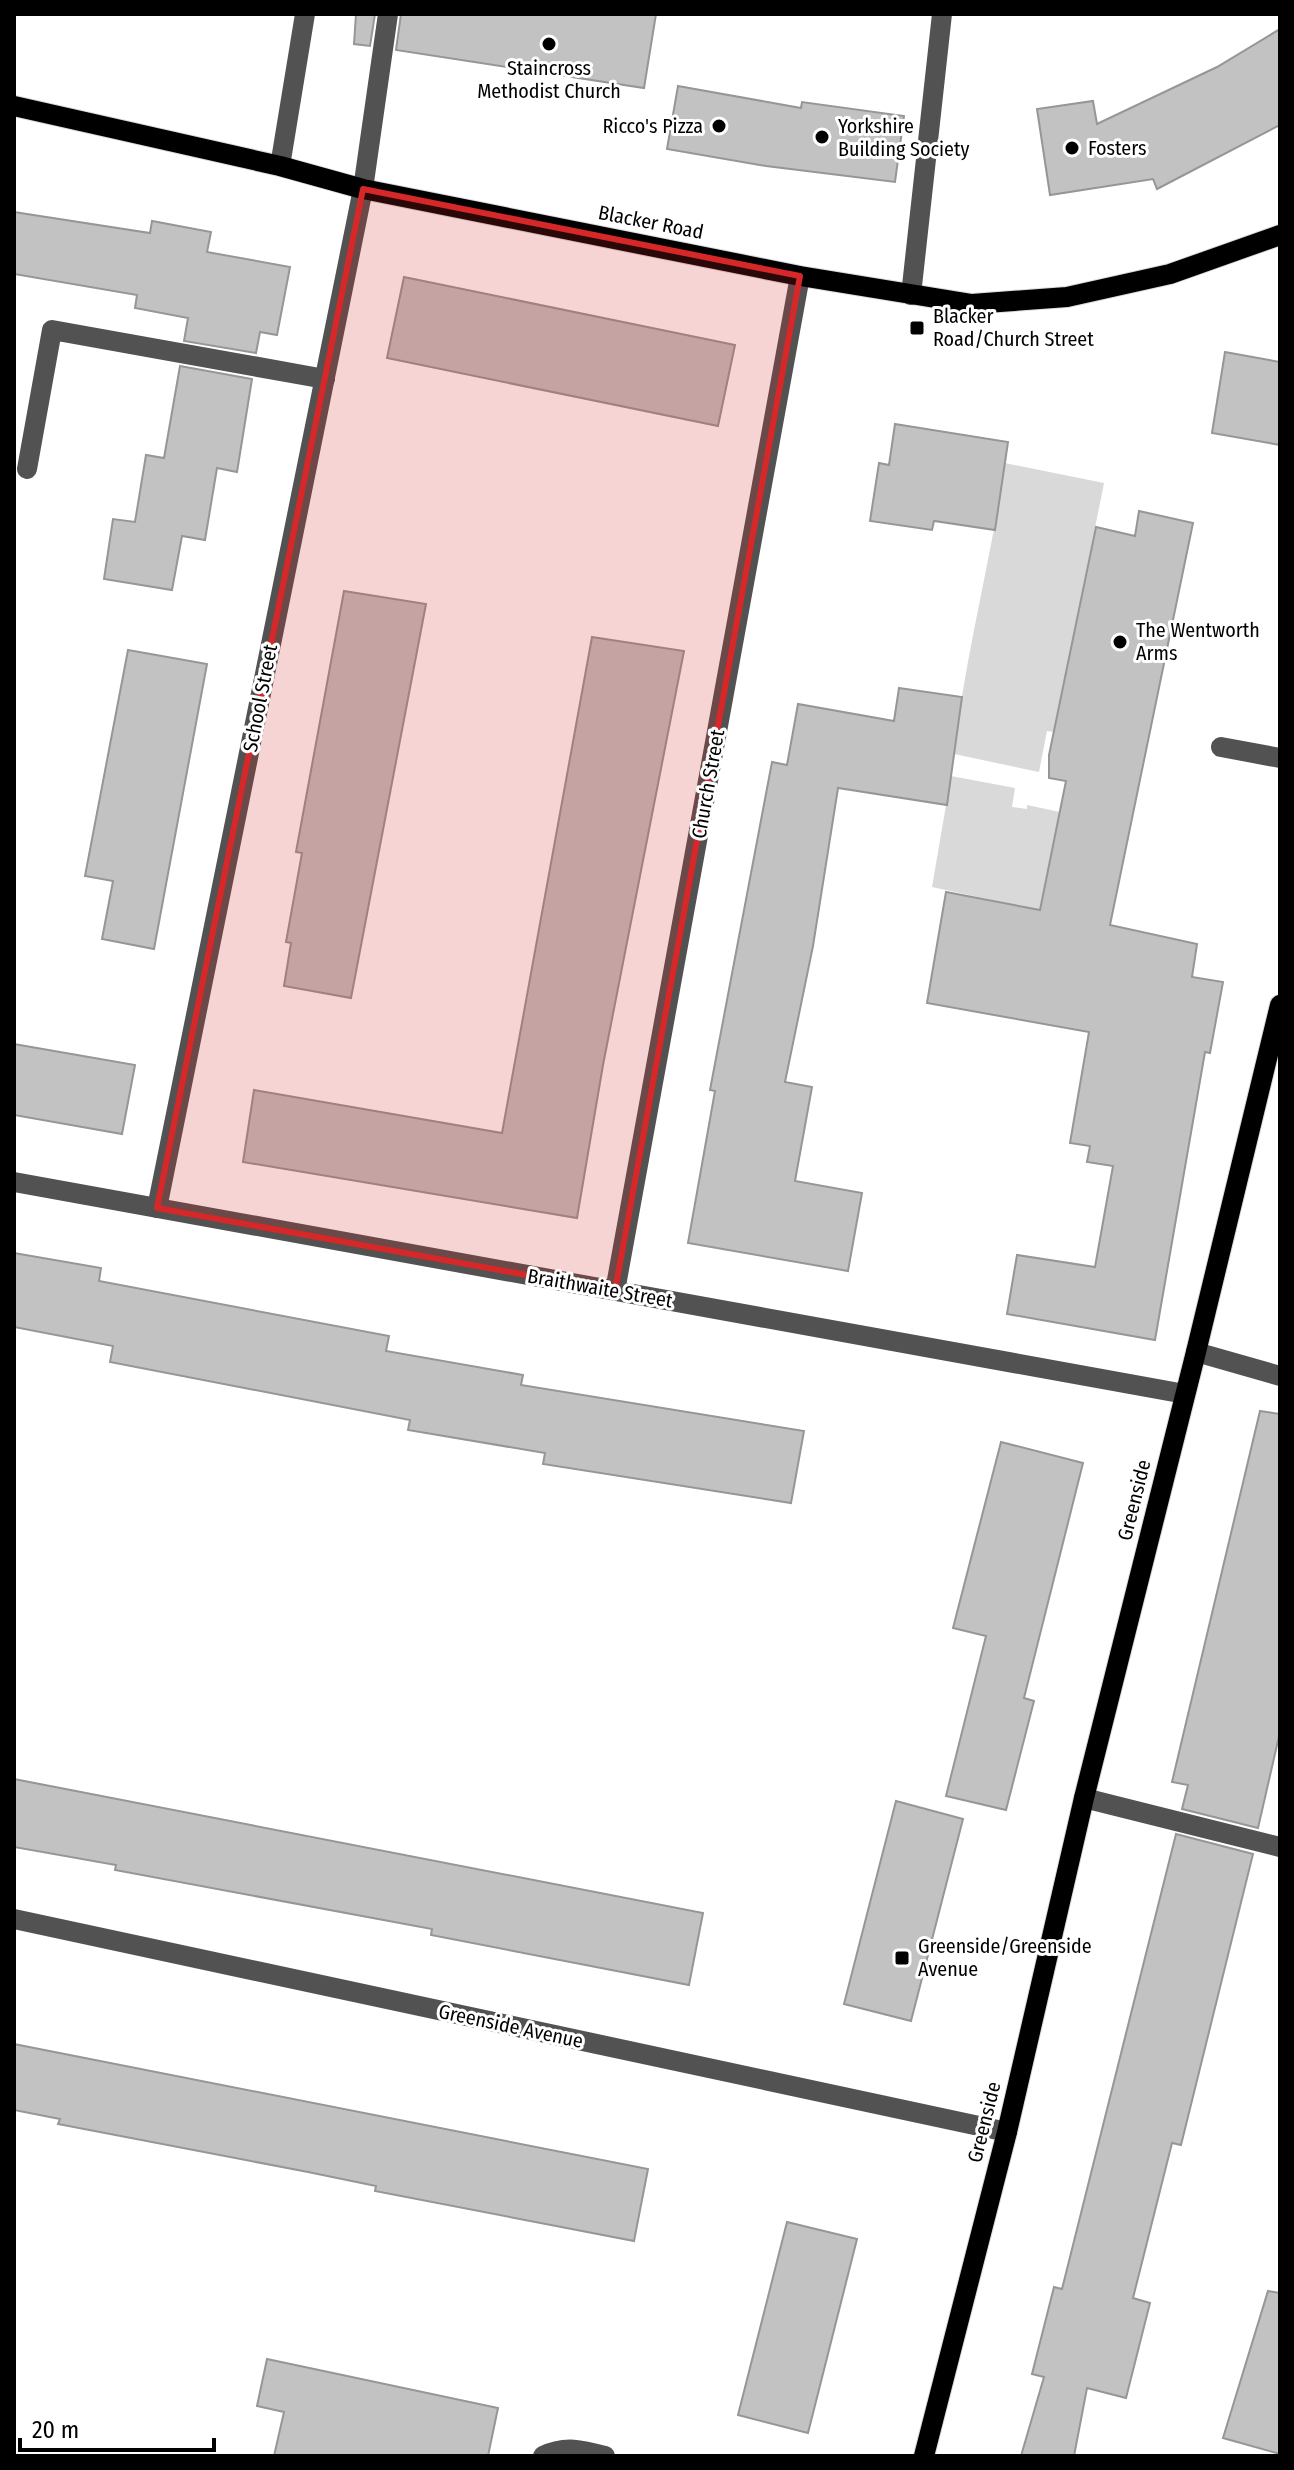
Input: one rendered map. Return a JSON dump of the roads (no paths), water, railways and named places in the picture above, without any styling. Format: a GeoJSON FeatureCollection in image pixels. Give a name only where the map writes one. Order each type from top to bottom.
{"type":"FeatureCollection","features":[{"type":"Feature","properties":{"kind":"main road","name":"Blacker Road"},"geometry":{"type":"LineString","coordinates":[[14,106],[280,166],[363,189],[800,276],[972,304],[1067,297],[1170,274],[1280,235]]}},
{"type":"Feature","properties":{"kind":"main road","name":"Greenside"},"geometry":{"type":"LineString","coordinates":[[924,2456],[1007,2132],[1084,1798],[1280,1005]]}},
{"type":"Feature","properties":{"kind":"street"},"geometry":{"type":"LineString","coordinates":[[280,166],[305,14]]}},
{"type":"Feature","properties":{"kind":"street","name":"School Street"},"geometry":{"type":"LineString","coordinates":[[157,1208],[363,189],[388,14]]}},
{"type":"Feature","properties":{"kind":"street"},"geometry":{"type":"LineString","coordinates":[[911,295],[942,14]]}},
{"type":"Feature","properties":{"kind":"street","name":"Church Street"},"geometry":{"type":"LineString","coordinates":[[615,1291],[800,276]]}},
{"type":"Feature","properties":{"kind":"street"},"geometry":{"type":"LineString","coordinates":[[27,469],[52,330],[325,379]]}},
{"type":"Feature","properties":{"kind":"street"},"geometry":{"type":"LineString","coordinates":[[1221,747],[1280,758]]}},
{"type":"Feature","properties":{"kind":"street","name":"Braithwaite Street"},"geometry":{"type":"LineString","coordinates":[[14,1182],[1185,1394]]}},
{"type":"Feature","properties":{"kind":"street"},"geometry":{"type":"LineString","coordinates":[[1196,1352],[1280,1376]]}},
{"type":"Feature","properties":{"kind":"street"},"geometry":{"type":"LineString","coordinates":[[1084,1798],[1280,1847]]}},
{"type":"Feature","properties":{"kind":"street","name":"Greenside Avenue"},"geometry":{"type":"LineString","coordinates":[[14,1919],[1007,2132]]}},
{"type":"Feature","properties":{"kind":"street"},"geometry":{"type":"LineString","coordinates":[[543,2456],[552,2451],[574,2448],[605,2456]]}},
{"type":"Feature","properties":{"kind":"place","name":"Staincross Methodist Church"},"geometry":{"type":"Point","coordinates":[549,44]}},
{"type":"Feature","properties":{"kind":"place","name":"Ricco's Pizza"},"geometry":{"type":"Point","coordinates":[719,126]}},
{"type":"Feature","properties":{"kind":"place","name":"Yorkshire Building Society"},"geometry":{"type":"Point","coordinates":[822,137]}},
{"type":"Feature","properties":{"kind":"place","name":"Fosters"},"geometry":{"type":"Point","coordinates":[1072,148]}},
{"type":"Feature","properties":{"kind":"place","name":"Blacker Road/Church Street"},"geometry":{"type":"Point","coordinates":[917,328]}},
{"type":"Feature","properties":{"kind":"place","name":"The Wentworth Arms"},"geometry":{"type":"Point","coordinates":[1120,642]}},
{"type":"Feature","properties":{"kind":"place","name":"Greenside/Greenside Avenue"},"geometry":{"type":"Point","coordinates":[902,1958]}}]}
